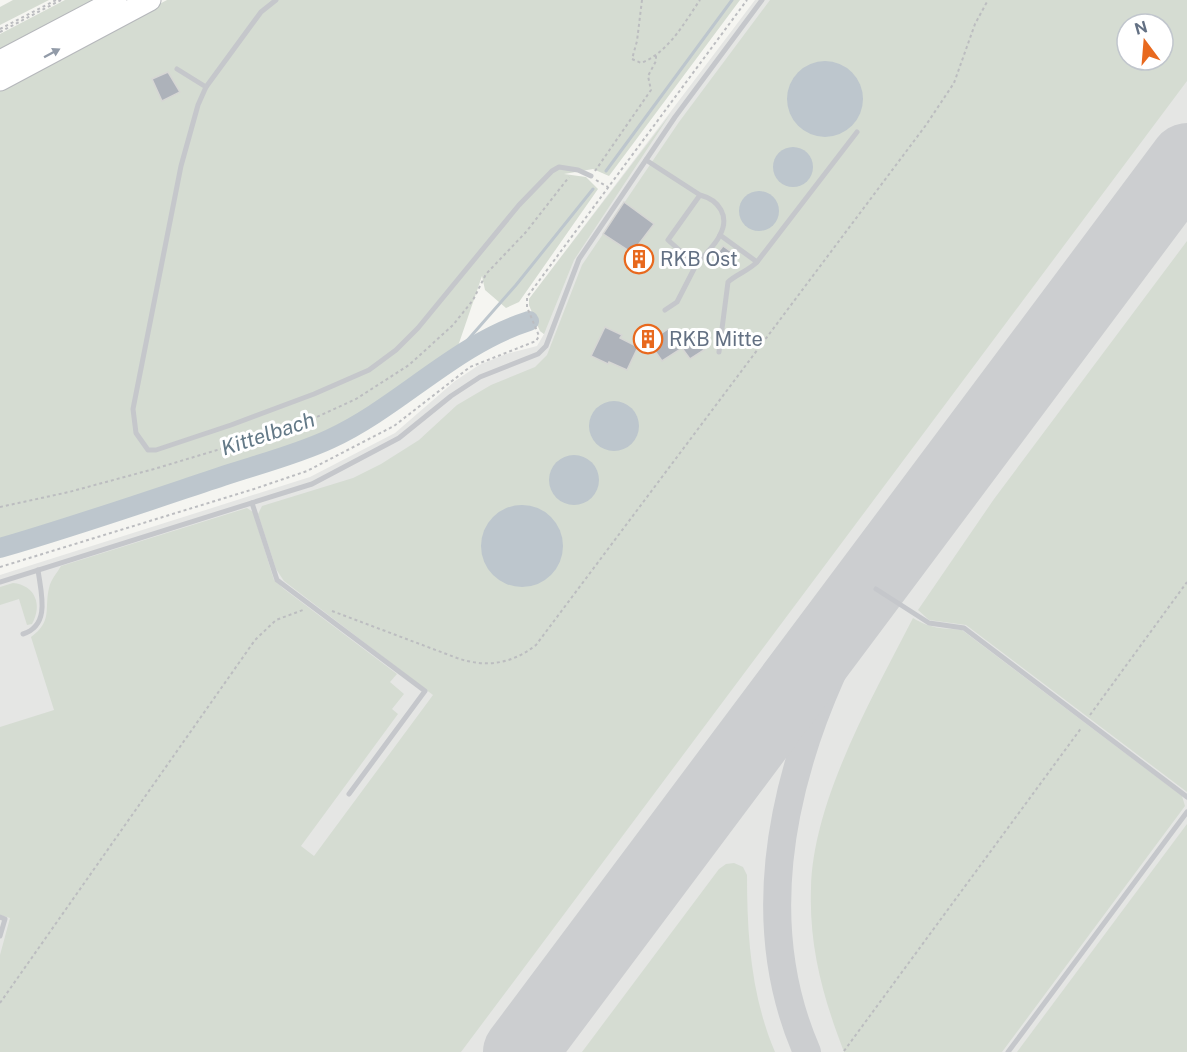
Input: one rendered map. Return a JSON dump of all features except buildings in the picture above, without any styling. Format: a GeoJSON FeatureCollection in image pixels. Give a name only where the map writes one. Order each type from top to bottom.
{"type":"FeatureCollection","features":[{"type":"Feature","properties":{"kind":"highway"},"geometry":{"type":"LineString","coordinates":[[0,62],[116,0]]}},
{"type":"Feature","properties":{"kind":"highway"},"geometry":{"type":"LineString","coordinates":[[0,80],[150,0]]}},
{"type":"Feature","properties":{"kind":"lane"},"geometry":{"type":"LineString","coordinates":[[276,0],[261,12],[207,87],[198,105],[181,166],[133,409],[136,433],[148,450],[156,450],[231,425],[323,390],[369,369],[396,350],[418,328],[519,205],[552,171],[559,167],[578,170],[591,176]]}},
{"type":"Feature","properties":{"kind":"lane"},"geometry":{"type":"LineString","coordinates":[[0,582],[320,480],[399,438],[480,376],[538,354],[546,346],[579,260],[675,117],[762,0]]}},
{"type":"Feature","properties":{"kind":"lane"},"geometry":{"type":"LineString","coordinates":[[177,69],[207,87]]}},
{"type":"Feature","properties":{"kind":"lane"},"geometry":{"type":"LineString","coordinates":[[719,352],[728,282],[748,271],[757,262],[857,132]]}},
{"type":"Feature","properties":{"kind":"lane"},"geometry":{"type":"LineString","coordinates":[[646,159],[700,195],[711,198],[722,209],[724,221],[720,235],[696,265],[676,302],[665,310]]}},
{"type":"Feature","properties":{"kind":"lane"},"geometry":{"type":"LineString","coordinates":[[696,265],[668,240],[700,195]]}},
{"type":"Feature","properties":{"kind":"lane"},"geometry":{"type":"LineString","coordinates":[[720,235],[757,262]]}},
{"type":"Feature","properties":{"kind":"lane"},"geometry":{"type":"LineString","coordinates":[[252,503],[277,580],[425,692],[349,794]]}},
{"type":"Feature","properties":{"kind":"lane"},"geometry":{"type":"LineString","coordinates":[[23,634],[34,629],[42,616],[38,570]]}},
{"type":"Feature","properties":{"kind":"lane"},"geometry":{"type":"LineString","coordinates":[[876,589],[929,623],[964,628],[1187,797]]}},
{"type":"Feature","properties":{"kind":"lane"},"geometry":{"type":"LineString","coordinates":[[1008,1052],[1187,812]]}},
{"type":"Feature","properties":{"kind":"lane"},"geometry":{"type":"LineString","coordinates":[[0,917],[5,919],[0,936]]}},
{"type":"Feature","properties":{"kind":"path"},"geometry":{"type":"LineString","coordinates":[[0,31],[56,0]]}},
{"type":"Feature","properties":{"kind":"path"},"geometry":{"type":"LineString","coordinates":[[0,31],[61,0]]}},
{"type":"Feature","properties":{"kind":"path"},"geometry":{"type":"LineString","coordinates":[[642,0],[637,41],[632,59],[641,63],[656,55],[669,44],[700,0]]}},
{"type":"Feature","properties":{"kind":"path"},"geometry":{"type":"LineString","coordinates":[[0,567],[307,471],[394,426],[470,367],[536,341],[539,336],[527,307],[527,297],[747,0]]}},
{"type":"Feature","properties":{"kind":"path"},"geometry":{"type":"LineString","coordinates":[[0,1003],[261,633],[285,615],[314,608],[333,611],[457,658],[477,663],[509,661],[536,645],[926,125],[954,83],[975,24],[988,0]]}},
{"type":"Feature","properties":{"kind":"path"},"geometry":{"type":"LineString","coordinates":[[591,176],[651,90],[648,76],[656,62],[656,55]]}},
{"type":"Feature","properties":{"kind":"path"},"geometry":{"type":"LineString","coordinates":[[0,507],[132,475],[297,426],[356,399],[409,365],[453,325],[473,300],[486,274],[526,232],[570,176],[580,174],[591,176],[608,187]]}},
{"type":"Feature","properties":{"kind":"path"},"geometry":{"type":"LineString","coordinates":[[844,1051],[1187,582]]}},
{"type":"Feature","properties":{"kind":"shaded area"},"geometry":{"type":"Polygon","coordinates":[[[13,0],[49,0],[0,25],[0,7],[13,0]]]}},
{"type":"Feature","properties":{"kind":"shaded area"},"geometry":{"type":"Polygon","coordinates":[[[65,0],[106,0],[0,56],[0,34],[65,0]]]}},
{"type":"Feature","properties":{"kind":"shaded area"},"geometry":{"type":"Polygon","coordinates":[[[167,0],[740,0],[609,176],[593,169],[564,174],[586,177],[598,189],[519,302],[506,308],[485,290],[482,276],[457,349],[414,381],[331,434],[0,541],[0,89],[167,0]]]}},
{"type":"Feature","properties":{"kind":"shaded area"},"geometry":{"type":"Polygon","coordinates":[[[755,0],[1187,0],[1187,1052],[0,1052],[0,575],[310,477],[395,433],[455,381],[479,365],[506,354],[537,346],[544,334],[540,331],[529,305],[529,299],[755,0]]]}},
{"type":"Feature","properties":{"kind":"shaded area"},"geometry":{"type":"Polygon","coordinates":[[[770,0],[1187,0],[1187,81],[461,1052],[0,1052],[0,955],[10,918],[0,915],[0,727],[54,710],[31,637],[45,620],[50,585],[61,566],[247,508],[253,512],[274,580],[397,674],[390,682],[404,694],[392,709],[398,714],[301,846],[314,856],[433,695],[284,581],[276,569],[258,514],[262,506],[353,478],[381,464],[419,440],[457,405],[491,385],[535,367],[547,355],[582,265],[679,122],[770,0]]]}},
{"type":"Feature","properties":{"kind":"shaded area"},"geometry":{"type":"Polygon","coordinates":[[[833,61],[846,67],[857,78],[863,91],[861,114],[846,131],[833,137],[817,137],[804,131],[789,114],[787,91],[793,78],[810,63],[833,61]]]}},
{"type":"Feature","properties":{"kind":"shaded area"},"geometry":{"type":"Polygon","coordinates":[[[671,113],[574,260],[544,334],[540,331],[529,305],[529,299],[671,113]]]}},
{"type":"Feature","properties":{"kind":"shaded area"},"geometry":{"type":"Polygon","coordinates":[[[793,147],[801,148],[807,153],[812,159],[812,175],[807,181],[801,186],[793,187],[785,186],[779,181],[774,175],[773,167],[774,159],[779,153],[785,148],[793,147]]]}},
{"type":"Feature","properties":{"kind":"shaded area"},"geometry":{"type":"Polygon","coordinates":[[[759,191],[773,197],[779,211],[773,225],[759,231],[745,225],[739,211],[745,197],[759,191]]]}},
{"type":"Feature","properties":{"kind":"shaded area"},"geometry":{"type":"Polygon","coordinates":[[[1187,241],[1187,792],[966,625],[929,620],[918,610],[994,499],[1187,241]]]}},
{"type":"Feature","properties":{"kind":"shaded area"},"geometry":{"type":"Polygon","coordinates":[[[614,401],[632,408],[639,426],[632,444],[614,451],[596,444],[589,426],[596,408],[614,401]]]}},
{"type":"Feature","properties":{"kind":"shaded area"},"geometry":{"type":"Polygon","coordinates":[[[574,455],[592,462],[599,480],[592,498],[574,505],[556,498],[549,480],[556,462],[574,455]]]}},
{"type":"Feature","properties":{"kind":"shaded area"},"geometry":{"type":"Polygon","coordinates":[[[522,505],[538,508],[551,517],[560,530],[563,546],[560,562],[551,575],[538,584],[522,587],[506,584],[493,575],[484,562],[481,546],[484,530],[493,517],[506,508],[522,505]]]}},
{"type":"Feature","properties":{"kind":"shaded area"},"geometry":{"type":"Polygon","coordinates":[[[13,583],[27,588],[35,597],[37,610],[32,624],[27,625],[19,599],[0,605],[0,587],[13,583]]]}},
{"type":"Feature","properties":{"kind":"shaded area"},"geometry":{"type":"Polygon","coordinates":[[[913,618],[931,626],[962,630],[1182,796],[1185,806],[1002,1052],[844,1052],[819,972],[812,931],[811,888],[814,854],[822,820],[848,749],[913,618]]]}},
{"type":"Feature","properties":{"kind":"shaded area"},"geometry":{"type":"Polygon","coordinates":[[[1187,824],[1187,1052],[1017,1052],[1187,824]]]}},
{"type":"Feature","properties":{"kind":"shaded area"},"geometry":{"type":"Polygon","coordinates":[[[734,863],[743,867],[747,875],[752,965],[760,1009],[775,1052],[582,1052],[719,869],[726,864],[734,863]]]}},
{"type":"Feature","properties":{"kind":"waterway"},"geometry":{"type":"LineString","coordinates":[[606,171],[732,0]]}},
{"type":"Feature","properties":{"kind":"waterway"},"geometry":{"type":"LineString","coordinates":[[459,354],[465,343],[516,285],[593,189]]}},
{"type":"Feature","properties":{"kind":"waterway","name":"Kittelbach"},"geometry":{"type":"LineString","coordinates":[[0,548],[292,454],[330,439],[380,410],[476,345],[529,321]]}},
{"type":"Feature","properties":{"kind":"taxiway"},"geometry":{"type":"LineString","coordinates":[[807,1052],[787,994],[778,934],[778,874],[786,814],[801,755],[822,697],[847,642],[876,589],[927,508]]}},
{"type":"Feature","properties":{"kind":"runway"},"geometry":{"type":"LineString","coordinates":[[520,1052],[1187,160]]}},
{"type":"Feature","properties":{"kind":"place","name":"RKB Ost"},"geometry":{"type":"Point","coordinates":[639,259]}},
{"type":"Feature","properties":{"kind":"place","name":"RKB Mitte"},"geometry":{"type":"Point","coordinates":[648,339]}}]}
